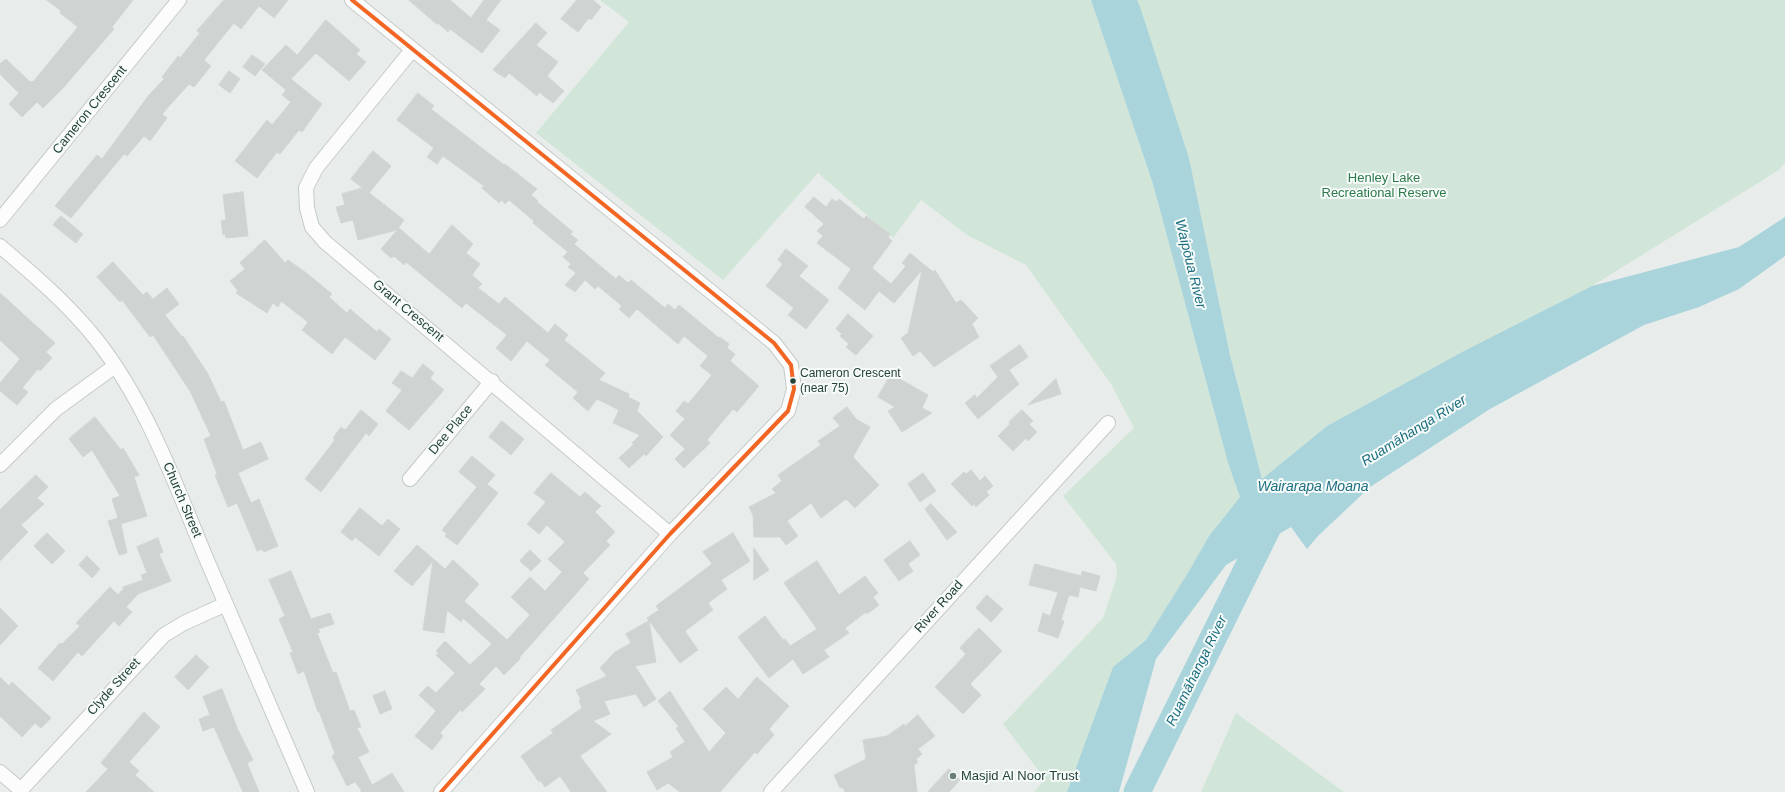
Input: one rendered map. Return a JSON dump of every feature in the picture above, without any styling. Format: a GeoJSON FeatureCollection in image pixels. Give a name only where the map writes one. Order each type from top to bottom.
{"type":"FeatureCollection","features":[{"type":"Feature","properties":{"kind":"street","name":"Cameron Crescent"},"geometry":{"type":"LineString","coordinates":[[0,220],[179,0]]}},
{"type":"Feature","properties":{"kind":"street"},"geometry":{"type":"LineString","coordinates":[[352,0],[774,343],[791,365],[794,389],[788,411],[670,534],[441,792]]}},
{"type":"Feature","properties":{"kind":"street","name":"Grant Crescent"},"geometry":{"type":"LineString","coordinates":[[412,50],[316,168],[306,188],[307,208],[312,227],[325,242],[492,381],[670,534]]}},
{"type":"Feature","properties":{"kind":"street","name":"Church Street"},"geometry":{"type":"LineString","coordinates":[[0,246],[55,293],[96,339],[115,366],[148,422],[307,792]]}},
{"type":"Feature","properties":{"kind":"street"},"geometry":{"type":"LineString","coordinates":[[0,465],[56,409],[115,366]]}},
{"type":"Feature","properties":{"kind":"street","name":"Dee Place"},"geometry":{"type":"LineString","coordinates":[[410,480],[492,381]]}},
{"type":"Feature","properties":{"kind":"street","name":"River Road"},"geometry":{"type":"LineString","coordinates":[[771,792],[1108,422]]}},
{"type":"Feature","properties":{"kind":"street","name":"Clyde Street"},"geometry":{"type":"LineString","coordinates":[[20,791],[164,635],[184,623],[226,604]]}},
{"type":"Feature","properties":{"kind":"street"},"geometry":{"type":"LineString","coordinates":[[0,772],[20,791]]}},
{"type":"Feature","properties":{"kind":"green space"},"geometry":{"type":"Polygon","coordinates":[[[600,0],[1091,0],[1153,184],[1228,463],[1240,497],[1209,536],[1146,640],[1113,667],[1067,792],[1034,792],[1045,779],[1003,724],[1103,618],[1117,576],[1116,564],[1063,496],[1134,428],[1111,384],[1026,265],[967,235],[921,200],[893,238],[818,173],[723,280],[536,133],[629,22],[600,0]]]}},
{"type":"Feature","properties":{"kind":"green space","name":"Henley Lake Recreational Reserve"},"geometry":{"type":"Polygon","coordinates":[[[1137,0],[1785,0],[1785,162],[1779,170],[1592,286],[1462,352],[1327,426],[1262,479],[1230,355],[1189,158],[1137,0]]]}},
{"type":"Feature","properties":{"kind":"green space"},"geometry":{"type":"Polygon","coordinates":[[[1236,713],[1344,792],[1201,792],[1236,713]]]}},
{"type":"Feature","properties":{"kind":"water","name":"Wairarapa Moana"},"geometry":{"type":"Polygon","coordinates":[[[1091,0],[1137,0],[1140,7],[1189,158],[1230,355],[1262,479],[1327,426],[1462,352],[1592,286],[1739,247],[1785,217],[1785,256],[1739,289],[1699,307],[1644,325],[1490,409],[1370,487],[1318,536],[1307,549],[1291,527],[1226,565],[1156,659],[1119,792],[1067,792],[1113,667],[1146,640],[1209,536],[1240,497],[1228,463],[1153,184],[1091,0]]]}},
{"type":"Feature","properties":{"kind":"building"},"geometry":{"type":"Polygon","coordinates":[[[47,0],[133,0],[112,27],[114,29],[63,88],[43,108],[37,102],[22,117],[9,104],[19,93],[0,74],[0,64],[6,59],[30,82],[33,82],[78,27],[60,13],[61,11],[47,0]]]}},
{"type":"Feature","properties":{"kind":"building"},"geometry":{"type":"Polygon","coordinates":[[[224,0],[288,0],[274,18],[259,6],[241,29],[234,23],[204,60],[211,66],[194,87],[189,84],[162,114],[167,118],[150,141],[144,136],[127,156],[124,154],[71,218],[55,206],[97,155],[102,159],[149,95],[164,79],[162,77],[178,56],[180,58],[200,33],[197,31],[224,0]]]}},
{"type":"Feature","properties":{"kind":"building"},"geometry":{"type":"Polygon","coordinates":[[[409,0],[450,0],[471,18],[484,0],[501,0],[486,20],[500,30],[482,53],[450,29],[448,32],[409,0]]]}},
{"type":"Feature","properties":{"kind":"building"},"geometry":{"type":"Polygon","coordinates":[[[577,0],[593,0],[601,7],[591,20],[589,18],[578,32],[561,19],[577,0]]]}},
{"type":"Feature","properties":{"kind":"building"},"geometry":{"type":"Polygon","coordinates":[[[326,20],[360,50],[356,54],[366,62],[349,81],[316,53],[291,79],[322,104],[302,132],[299,130],[280,154],[277,152],[257,178],[235,161],[267,120],[272,125],[291,102],[282,95],[286,90],[262,70],[286,45],[297,55],[326,20]]]}},
{"type":"Feature","properties":{"kind":"building"},"geometry":{"type":"Polygon","coordinates":[[[536,23],[547,33],[536,45],[558,62],[547,76],[564,91],[553,103],[539,92],[537,96],[509,73],[505,78],[493,70],[536,23]]]}},
{"type":"Feature","properties":{"kind":"building"},"geometry":{"type":"Polygon","coordinates":[[[252,55],[265,64],[255,76],[243,67],[252,55]]]}},
{"type":"Feature","properties":{"kind":"building"},"geometry":{"type":"Polygon","coordinates":[[[229,71],[240,79],[230,93],[219,85],[229,71]]]}},
{"type":"Feature","properties":{"kind":"building"},"geometry":{"type":"Polygon","coordinates":[[[418,93],[434,106],[431,109],[537,189],[531,195],[538,201],[537,202],[573,232],[570,234],[578,240],[574,244],[616,279],[619,275],[628,283],[631,280],[665,308],[668,304],[675,310],[679,305],[719,338],[720,337],[729,344],[727,348],[735,354],[730,361],[759,386],[737,412],[733,409],[707,440],[710,443],[684,468],[675,459],[685,449],[670,435],[685,419],[676,411],[684,401],[688,404],[712,375],[700,366],[708,356],[684,336],[678,344],[637,309],[629,318],[619,309],[622,306],[598,286],[595,289],[585,280],[575,292],[565,285],[576,273],[568,267],[571,264],[563,257],[568,252],[533,223],[534,221],[509,200],[505,204],[502,200],[499,203],[482,188],[484,186],[443,156],[437,164],[427,157],[434,148],[397,120],[418,93]]]}},
{"type":"Feature","properties":{"kind":"building"},"geometry":{"type":"Polygon","coordinates":[[[373,151],[391,166],[369,193],[351,179],[373,151]]]}},
{"type":"Feature","properties":{"kind":"building"},"geometry":{"type":"Polygon","coordinates":[[[363,188],[404,220],[397,230],[358,240],[353,220],[341,223],[336,207],[345,205],[342,194],[363,188]]]}},
{"type":"Feature","properties":{"kind":"building"},"geometry":{"type":"Polygon","coordinates":[[[243,192],[248,236],[226,238],[225,234],[223,235],[221,221],[226,220],[223,195],[243,192]]]}},
{"type":"Feature","properties":{"kind":"building"},"geometry":{"type":"Polygon","coordinates":[[[814,197],[826,207],[832,199],[837,202],[839,199],[864,219],[866,216],[890,234],[888,237],[892,241],[872,268],[891,284],[906,266],[902,263],[910,253],[933,272],[935,270],[956,303],[961,300],[978,318],[972,324],[979,337],[934,367],[920,351],[913,356],[901,338],[908,333],[922,270],[894,303],[879,291],[865,310],[838,288],[851,269],[817,243],[823,236],[817,231],[824,224],[805,207],[814,197]]]}},
{"type":"Feature","properties":{"kind":"building"},"geometry":{"type":"Polygon","coordinates":[[[61,216],[83,234],[76,243],[53,225],[61,216]]]}},
{"type":"Feature","properties":{"kind":"building"},"geometry":{"type":"Polygon","coordinates":[[[452,225],[473,244],[466,253],[480,264],[472,275],[482,284],[478,288],[499,304],[505,297],[548,333],[555,324],[568,335],[564,340],[605,373],[599,380],[629,394],[628,397],[640,403],[637,411],[663,437],[646,456],[644,454],[629,468],[619,458],[634,444],[632,443],[640,435],[613,423],[619,410],[597,399],[588,411],[573,398],[578,392],[545,365],[550,360],[527,341],[511,361],[496,348],[507,335],[466,303],[462,308],[406,262],[404,265],[394,256],[391,258],[381,249],[399,228],[429,254],[452,225]]]}},
{"type":"Feature","properties":{"kind":"building"},"geometry":{"type":"Polygon","coordinates":[[[265,240],[285,263],[288,260],[332,294],[329,297],[347,313],[350,309],[377,332],[379,329],[391,339],[375,360],[345,337],[332,354],[302,330],[308,322],[281,301],[278,307],[273,303],[267,313],[236,293],[238,291],[230,281],[245,269],[240,263],[265,240]]]}},
{"type":"Feature","properties":{"kind":"building"},"geometry":{"type":"Polygon","coordinates":[[[786,249],[808,266],[799,276],[829,300],[806,329],[788,315],[794,308],[766,286],[783,264],[778,260],[786,249]]]}},
{"type":"Feature","properties":{"kind":"building"},"geometry":{"type":"Polygon","coordinates":[[[113,262],[143,295],[147,292],[153,299],[167,288],[179,304],[165,315],[182,337],[183,336],[208,374],[221,402],[224,401],[243,450],[261,442],[268,459],[238,473],[251,503],[259,499],[278,546],[264,552],[262,549],[257,551],[237,503],[228,507],[215,475],[217,474],[204,439],[211,436],[190,391],[153,335],[150,337],[122,300],[120,302],[97,277],[113,262]]]}},
{"type":"Feature","properties":{"kind":"building"},"geometry":{"type":"Polygon","coordinates":[[[0,293],[55,343],[46,352],[52,358],[40,371],[38,369],[22,388],[28,392],[17,405],[0,391],[0,383],[20,359],[0,340],[0,293]]]}},
{"type":"Feature","properties":{"kind":"building"},"geometry":{"type":"Polygon","coordinates":[[[848,314],[873,336],[856,355],[846,347],[849,344],[840,336],[842,334],[836,329],[848,314]]]}},
{"type":"Feature","properties":{"kind":"building"},"geometry":{"type":"Polygon","coordinates":[[[1020,345],[1028,357],[1009,370],[1019,384],[978,419],[965,403],[975,395],[977,398],[998,377],[990,366],[1020,345]]]}},
{"type":"Feature","properties":{"kind":"building"},"geometry":{"type":"Polygon","coordinates":[[[423,364],[434,373],[430,378],[444,390],[409,430],[386,411],[402,390],[392,383],[401,371],[412,378],[423,364]]]}},
{"type":"Feature","properties":{"kind":"building"},"geometry":{"type":"Polygon","coordinates":[[[891,374],[928,395],[922,408],[932,413],[902,432],[888,411],[895,407],[878,397],[891,374]]]}},
{"type":"Feature","properties":{"kind":"building"},"geometry":{"type":"Polygon","coordinates":[[[1056,379],[1061,394],[1028,405],[1056,379]]]}},
{"type":"Feature","properties":{"kind":"building"},"geometry":{"type":"Polygon","coordinates":[[[847,407],[856,419],[870,427],[853,457],[879,485],[855,508],[846,499],[821,518],[811,503],[787,521],[798,536],[786,545],[780,537],[754,537],[753,515],[749,507],[776,493],[772,489],[782,481],[778,475],[821,445],[818,441],[840,426],[833,418],[847,407]]]}},
{"type":"Feature","properties":{"kind":"building"},"geometry":{"type":"Polygon","coordinates":[[[361,410],[378,424],[369,436],[366,433],[321,492],[305,479],[335,440],[333,438],[341,427],[345,430],[361,410]]]}},
{"type":"Feature","properties":{"kind":"building"},"geometry":{"type":"Polygon","coordinates":[[[1022,410],[1033,421],[1029,424],[1037,432],[1028,441],[1026,438],[1013,451],[998,436],[1010,424],[1009,422],[1022,410]]]}},
{"type":"Feature","properties":{"kind":"building"},"geometry":{"type":"Polygon","coordinates":[[[95,417],[121,450],[123,448],[139,475],[134,477],[147,516],[121,524],[127,553],[119,555],[108,521],[118,518],[112,499],[120,496],[92,450],[83,457],[69,439],[95,417]]]}},
{"type":"Feature","properties":{"kind":"building"},"geometry":{"type":"Polygon","coordinates":[[[502,421],[524,439],[511,455],[489,437],[502,421]]]}},
{"type":"Feature","properties":{"kind":"building"},"geometry":{"type":"Polygon","coordinates":[[[472,456],[495,475],[487,484],[498,493],[457,545],[445,536],[447,534],[442,530],[477,487],[459,472],[472,456]]]}},
{"type":"Feature","properties":{"kind":"building"},"geometry":{"type":"Polygon","coordinates":[[[971,470],[980,481],[985,476],[993,486],[986,492],[989,495],[976,507],[974,504],[972,506],[951,484],[964,472],[966,474],[971,470]]]}},
{"type":"Feature","properties":{"kind":"building"},"geometry":{"type":"Polygon","coordinates":[[[551,473],[580,497],[585,492],[601,506],[595,512],[615,532],[606,541],[610,545],[583,573],[589,579],[519,658],[520,659],[504,675],[496,666],[479,684],[485,689],[462,712],[460,710],[440,733],[443,736],[432,750],[415,736],[436,711],[419,695],[428,686],[436,693],[455,673],[436,655],[439,653],[436,651],[445,641],[470,665],[492,644],[463,618],[461,622],[447,610],[444,633],[423,630],[433,561],[412,586],[394,571],[417,545],[445,569],[453,560],[479,584],[464,601],[507,640],[530,615],[511,597],[530,577],[545,591],[562,572],[548,559],[565,542],[547,525],[539,534],[527,524],[546,502],[534,493],[551,473]]]}},
{"type":"Feature","properties":{"kind":"building"},"geometry":{"type":"Polygon","coordinates":[[[923,473],[936,491],[920,502],[908,484],[923,473]]]}},
{"type":"Feature","properties":{"kind":"building"},"geometry":{"type":"Polygon","coordinates":[[[36,475],[48,487],[37,498],[44,504],[21,525],[28,532],[0,561],[0,510],[36,475]]]}},
{"type":"Feature","properties":{"kind":"building"},"geometry":{"type":"Polygon","coordinates":[[[931,504],[957,532],[947,540],[925,509],[931,504]]]}},
{"type":"Feature","properties":{"kind":"building"},"geometry":{"type":"Polygon","coordinates":[[[360,508],[382,526],[388,519],[400,529],[379,556],[355,537],[352,541],[341,532],[360,508]]]}},
{"type":"Feature","properties":{"kind":"building"},"geometry":{"type":"Polygon","coordinates":[[[47,533],[65,551],[52,564],[34,546],[47,533]]]}},
{"type":"Feature","properties":{"kind":"building"},"geometry":{"type":"Polygon","coordinates":[[[733,533],[750,561],[721,580],[727,589],[708,603],[713,610],[685,631],[698,650],[680,663],[647,618],[659,610],[656,606],[712,564],[703,552],[733,533]]]}},
{"type":"Feature","properties":{"kind":"building"},"geometry":{"type":"Polygon","coordinates":[[[158,538],[163,552],[159,554],[171,581],[138,594],[126,607],[132,612],[119,626],[114,621],[82,656],[78,652],[53,681],[38,668],[60,643],[62,644],[80,626],[76,623],[110,587],[118,595],[122,590],[123,591],[123,587],[143,580],[141,575],[147,573],[137,547],[158,538]]]}},
{"type":"Feature","properties":{"kind":"building"},"geometry":{"type":"Polygon","coordinates":[[[910,541],[920,555],[908,564],[913,571],[899,581],[884,560],[910,541]]]}},
{"type":"Feature","properties":{"kind":"building"},"geometry":{"type":"Polygon","coordinates":[[[754,548],[769,570],[754,580],[754,548]]]}},
{"type":"Feature","properties":{"kind":"building"},"geometry":{"type":"Polygon","coordinates":[[[530,550],[541,561],[531,571],[520,561],[530,550]]]}},
{"type":"Feature","properties":{"kind":"building"},"geometry":{"type":"Polygon","coordinates":[[[87,556],[100,569],[92,578],[79,565],[87,556]]]}},
{"type":"Feature","properties":{"kind":"building"},"geometry":{"type":"Polygon","coordinates":[[[817,561],[839,595],[865,576],[878,593],[873,597],[879,605],[867,614],[866,612],[845,628],[849,633],[824,650],[829,657],[803,674],[793,659],[769,678],[738,637],[765,616],[783,640],[785,639],[790,646],[817,629],[784,583],[817,561]]]}},
{"type":"Feature","properties":{"kind":"building"},"geometry":{"type":"Polygon","coordinates":[[[1035,564],[1081,576],[1082,571],[1100,576],[1096,591],[1080,587],[1078,597],[1069,595],[1061,620],[1064,621],[1058,638],[1038,631],[1043,613],[1050,616],[1058,592],[1029,585],[1035,564]]]}},
{"type":"Feature","properties":{"kind":"building"},"geometry":{"type":"Polygon","coordinates":[[[291,571],[311,619],[330,613],[334,624],[318,629],[320,632],[317,633],[333,673],[336,672],[350,711],[354,710],[361,727],[357,728],[369,752],[358,757],[372,785],[392,773],[404,792],[360,792],[362,791],[355,782],[347,786],[332,756],[335,754],[319,711],[318,712],[304,671],[298,674],[290,653],[293,652],[279,619],[285,616],[269,580],[291,571]]]}},
{"type":"Feature","properties":{"kind":"building"},"geometry":{"type":"Polygon","coordinates":[[[987,595],[1003,609],[991,622],[976,608],[987,595]]]}},
{"type":"Feature","properties":{"kind":"building"},"geometry":{"type":"Polygon","coordinates":[[[0,608],[18,626],[0,645],[0,608]]]}},
{"type":"Feature","properties":{"kind":"building"},"geometry":{"type":"Polygon","coordinates":[[[649,621],[656,662],[635,666],[656,699],[644,707],[636,694],[604,701],[610,714],[593,721],[611,734],[580,756],[607,792],[571,792],[560,776],[545,787],[540,780],[539,782],[521,756],[553,733],[551,730],[582,708],[579,700],[581,700],[576,690],[607,676],[600,668],[615,652],[631,643],[626,634],[649,621]]]}},
{"type":"Feature","properties":{"kind":"building"},"geometry":{"type":"Polygon","coordinates":[[[979,628],[1002,651],[970,684],[981,695],[963,714],[935,687],[966,654],[960,648],[979,628]]]}},
{"type":"Feature","properties":{"kind":"building"},"geometry":{"type":"Polygon","coordinates":[[[196,655],[209,667],[188,690],[175,677],[196,655]]]}},
{"type":"Feature","properties":{"kind":"building"},"geometry":{"type":"Polygon","coordinates":[[[0,677],[9,686],[12,682],[51,718],[41,728],[35,723],[22,737],[0,716],[0,677]]]}},
{"type":"Feature","properties":{"kind":"building"},"geometry":{"type":"Polygon","coordinates":[[[757,677],[789,706],[769,729],[774,735],[757,754],[755,752],[720,792],[680,792],[668,783],[657,790],[647,772],[673,757],[670,752],[685,742],[676,728],[679,727],[658,701],[670,691],[709,752],[726,733],[703,709],[726,687],[738,699],[757,677]]]}},
{"type":"Feature","properties":{"kind":"building"},"geometry":{"type":"Polygon","coordinates":[[[222,689],[238,730],[253,760],[247,763],[259,792],[243,792],[214,727],[203,731],[199,719],[210,715],[203,697],[222,689]]]}},
{"type":"Feature","properties":{"kind":"building"},"geometry":{"type":"Polygon","coordinates":[[[385,691],[392,709],[380,714],[373,696],[385,691]]]}},
{"type":"Feature","properties":{"kind":"building"},"geometry":{"type":"Polygon","coordinates":[[[144,712],[160,727],[129,762],[139,771],[135,775],[154,792],[86,792],[108,769],[101,763],[144,712]]]}},
{"type":"Feature","properties":{"kind":"building"},"geometry":{"type":"Polygon","coordinates":[[[918,715],[935,736],[918,749],[922,754],[916,759],[918,762],[914,765],[917,792],[845,792],[843,787],[840,788],[834,775],[866,759],[863,740],[887,736],[904,724],[905,726],[918,715]]]}},
{"type":"Feature","properties":{"kind":"building"},"geometry":{"type":"Polygon","coordinates":[[[949,769],[960,780],[949,792],[928,792],[949,769]]]}},
{"type":"Feature","properties":{"kind":"waterway","name":"Ruamāhanga River"},"geometry":{"type":"LineString","coordinates":[[1137,792],[1270,523],[1280,517]]}},
{"type":"Feature","properties":{"kind":"transit line"},"geometry":{"type":"LineString","coordinates":[[352,0],[774,343],[791,365],[794,389],[788,411],[670,534],[441,792]]}},
{"type":"Feature","properties":{"kind":"place","name":"Cameron Crescent (near 75)"},"geometry":{"type":"Point","coordinates":[793,381]}},
{"type":"Feature","properties":{"kind":"place","name":"Masjid Al Noor Trust"},"geometry":{"type":"Point","coordinates":[953,776]}},
{"type":"Feature","properties":{"kind":"water label","name":"Waipōua River"},"geometry":{"type":"Point","coordinates":[1190,264]}}]}
